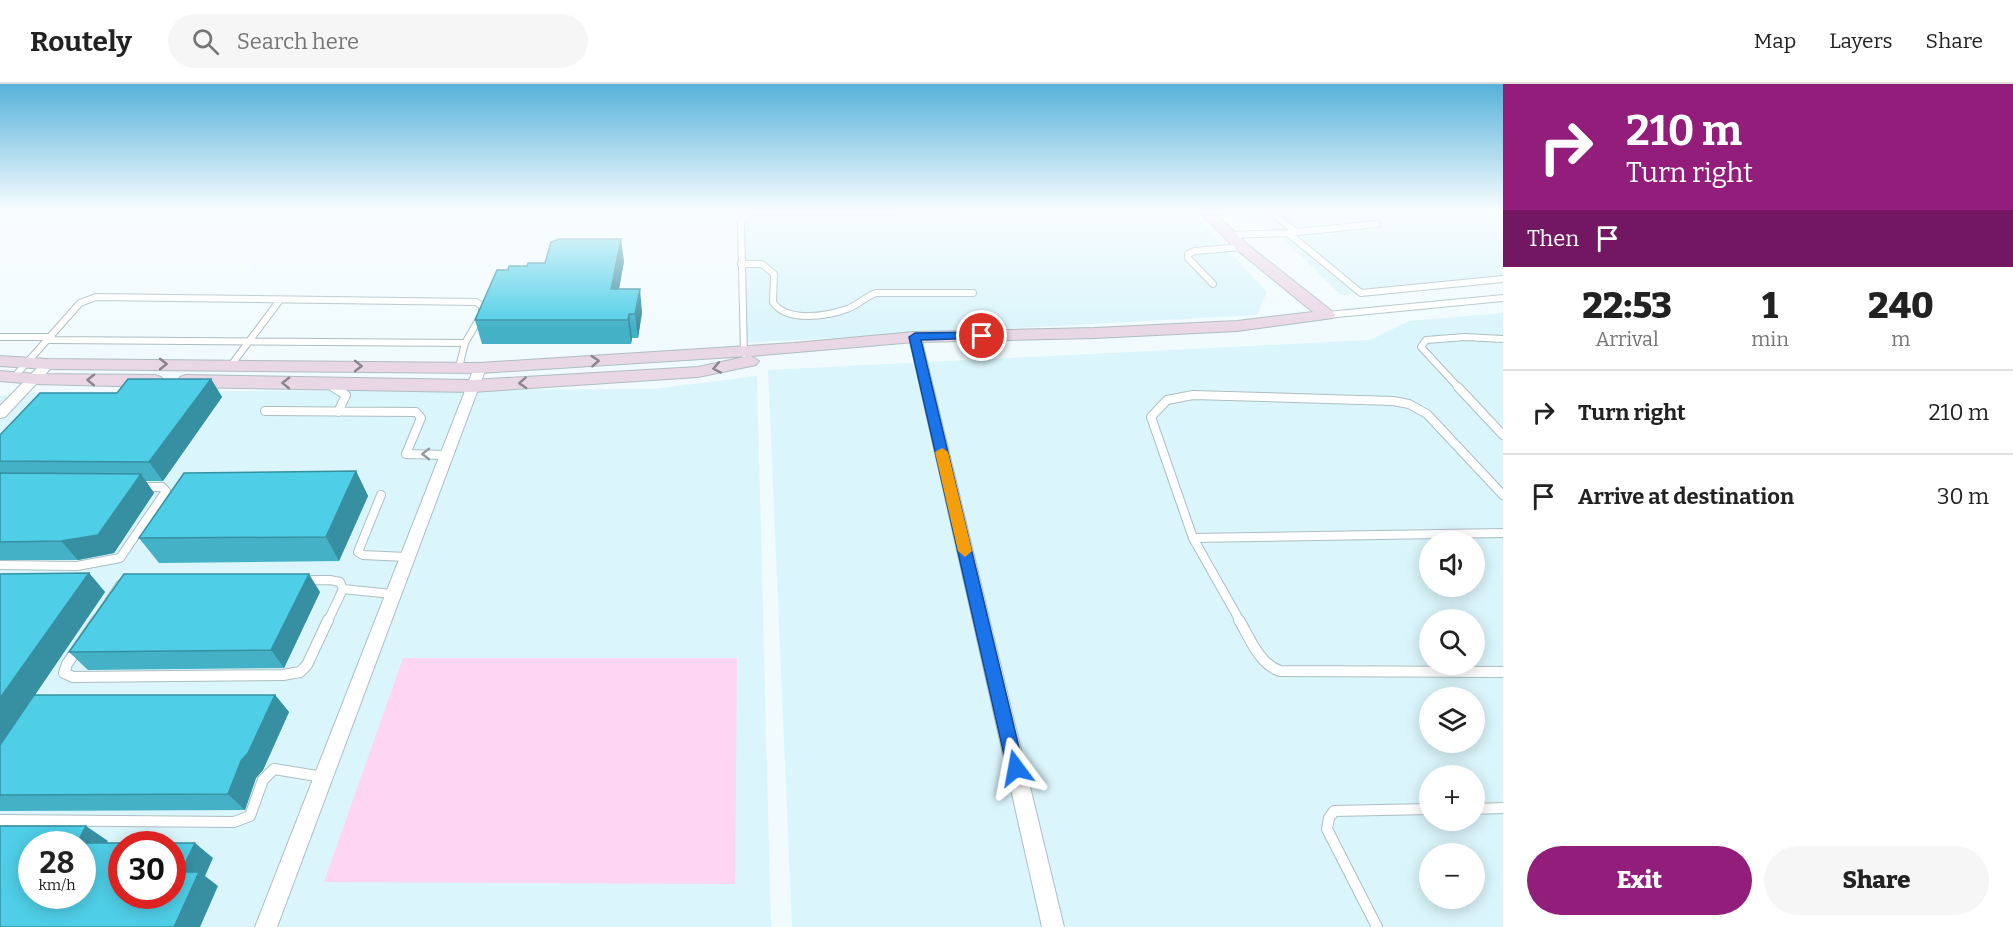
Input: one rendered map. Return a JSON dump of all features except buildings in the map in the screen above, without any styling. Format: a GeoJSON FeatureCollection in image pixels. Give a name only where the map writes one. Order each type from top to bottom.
{"type":"FeatureCollection","features":[{"type":"Feature","properties":{"kind":"main road"},"geometry":{"type":"LineString","coordinates":[[1245,249],[1327,315]]}},
{"type":"Feature","properties":{"kind":"main road"},"geometry":{"type":"LineString","coordinates":[[8,376],[48,364],[480,368],[744,357],[794,348],[915,337],[1095,333],[1237,326],[1327,315]]}},
{"type":"Feature","properties":{"kind":"main road"},"geometry":{"type":"LineString","coordinates":[[0,361],[32,370],[326,383],[472,386],[698,372],[744,357]]}},
{"type":"Feature","properties":{"kind":"street"},"geometry":{"type":"LineString","coordinates":[[1327,315],[1503,298]]}},
{"type":"Feature","properties":{"kind":"street"},"geometry":{"type":"LineString","coordinates":[[915,337],[1053,927]]}},
{"type":"Feature","properties":{"kind":"street"},"geometry":{"type":"LineString","coordinates":[[266,927],[480,368]]}},
{"type":"Feature","properties":{"kind":"street"},"geometry":{"type":"LineString","coordinates":[[0,414],[32,370]]}},
{"type":"Feature","properties":{"kind":"lane"},"geometry":{"type":"LineString","coordinates":[[741,249],[744,357]]}},
{"type":"Feature","properties":{"kind":"lane"},"geometry":{"type":"LineString","coordinates":[[1213,284],[1188,258],[1188,254],[1215,249]]}},
{"type":"Feature","properties":{"kind":"lane"},"geometry":{"type":"LineString","coordinates":[[1308,249],[1361,293],[1503,279]]}},
{"type":"Feature","properties":{"kind":"lane"},"geometry":{"type":"LineString","coordinates":[[741,264],[762,264],[774,274],[772,299],[776,309],[785,313],[841,313],[861,304],[865,297],[876,293],[973,293]]}},
{"type":"Feature","properties":{"kind":"lane"},"geometry":{"type":"LineString","coordinates":[[32,370],[50,339],[80,303],[96,297],[476,302],[482,306],[482,314],[465,344],[459,367]]}},
{"type":"Feature","properties":{"kind":"lane"},"geometry":{"type":"LineString","coordinates":[[232,364],[280,300]]}},
{"type":"Feature","properties":{"kind":"lane"},"geometry":{"type":"LineString","coordinates":[[0,337],[465,344]]}},
{"type":"Feature","properties":{"kind":"lane"},"geometry":{"type":"LineString","coordinates":[[1503,339],[1465,337],[1426,340],[1421,347],[1503,435]]}},
{"type":"Feature","properties":{"kind":"lane"},"geometry":{"type":"LineString","coordinates":[[326,383],[346,395],[338,412]]}},
{"type":"Feature","properties":{"kind":"lane"},"geometry":{"type":"LineString","coordinates":[[1503,495],[1426,414],[1409,404],[1393,401],[1193,395],[1167,400],[1151,417],[1193,538],[1261,658],[1271,668],[1280,671],[1503,672]]}},
{"type":"Feature","properties":{"kind":"lane"},"geometry":{"type":"LineString","coordinates":[[265,411],[416,412],[421,418],[406,454],[446,454]]}},
{"type":"Feature","properties":{"kind":"lane"},"geometry":{"type":"LineString","coordinates":[[0,565],[93,565],[109,563],[120,558],[166,491],[162,487],[127,487]]}},
{"type":"Feature","properties":{"kind":"lane"},"geometry":{"type":"LineString","coordinates":[[381,495],[358,552],[363,555],[406,557]]}},
{"type":"Feature","properties":{"kind":"lane"},"geometry":{"type":"LineString","coordinates":[[1193,538],[1503,533]]}},
{"type":"Feature","properties":{"kind":"lane"},"geometry":{"type":"LineString","coordinates":[[330,580],[340,582],[343,589],[307,665],[300,672],[283,675],[73,677],[64,673],[67,664],[120,585],[126,581],[330,580]]}},
{"type":"Feature","properties":{"kind":"lane"},"geometry":{"type":"LineString","coordinates":[[343,589],[392,594]]}},
{"type":"Feature","properties":{"kind":"lane"},"geometry":{"type":"LineString","coordinates":[[0,820],[234,822],[250,816],[263,780],[274,770],[323,777]]}},
{"type":"Feature","properties":{"kind":"lane"},"geometry":{"type":"LineString","coordinates":[[1485,809],[1503,808]]}},
{"type":"Feature","properties":{"kind":"lane"},"geometry":{"type":"LineString","coordinates":[[1377,927],[1327,829],[1329,818],[1334,811],[1419,809]]}},
{"type":"Feature","properties":{"kind":"shaded area"},"geometry":{"type":"Polygon","coordinates":[[[737,249],[1227,249],[1267,292],[1257,315],[741,343],[737,249]]]}},
{"type":"Feature","properties":{"kind":"shaded area"},"geometry":{"type":"Polygon","coordinates":[[[1294,249],[1503,249],[1503,282],[1341,295],[1294,249]]]}},
{"type":"Feature","properties":{"kind":"shaded area"},"geometry":{"type":"Polygon","coordinates":[[[1503,313],[1503,927],[792,927],[768,370],[1370,340],[1409,321],[1503,313]]]}},
{"type":"Feature","properties":{"kind":"shaded area"},"geometry":{"type":"Polygon","coordinates":[[[757,376],[771,927],[0,927],[0,396],[41,392],[653,389],[757,376]]]}},
{"type":"Feature","properties":{"kind":"shaded area"},"geometry":{"type":"Polygon","coordinates":[[[403,658],[737,658],[735,884],[324,882],[403,658]]]}},
{"type":"Feature","properties":{"kind":"slow traffic"},"geometry":{"type":"LineString","coordinates":[[942,452],[965,551]]}},
{"type":"Feature","properties":{"kind":"route"},"geometry":{"type":"LineString","coordinates":[[982,336],[915,337],[1016,768]]}}]}
